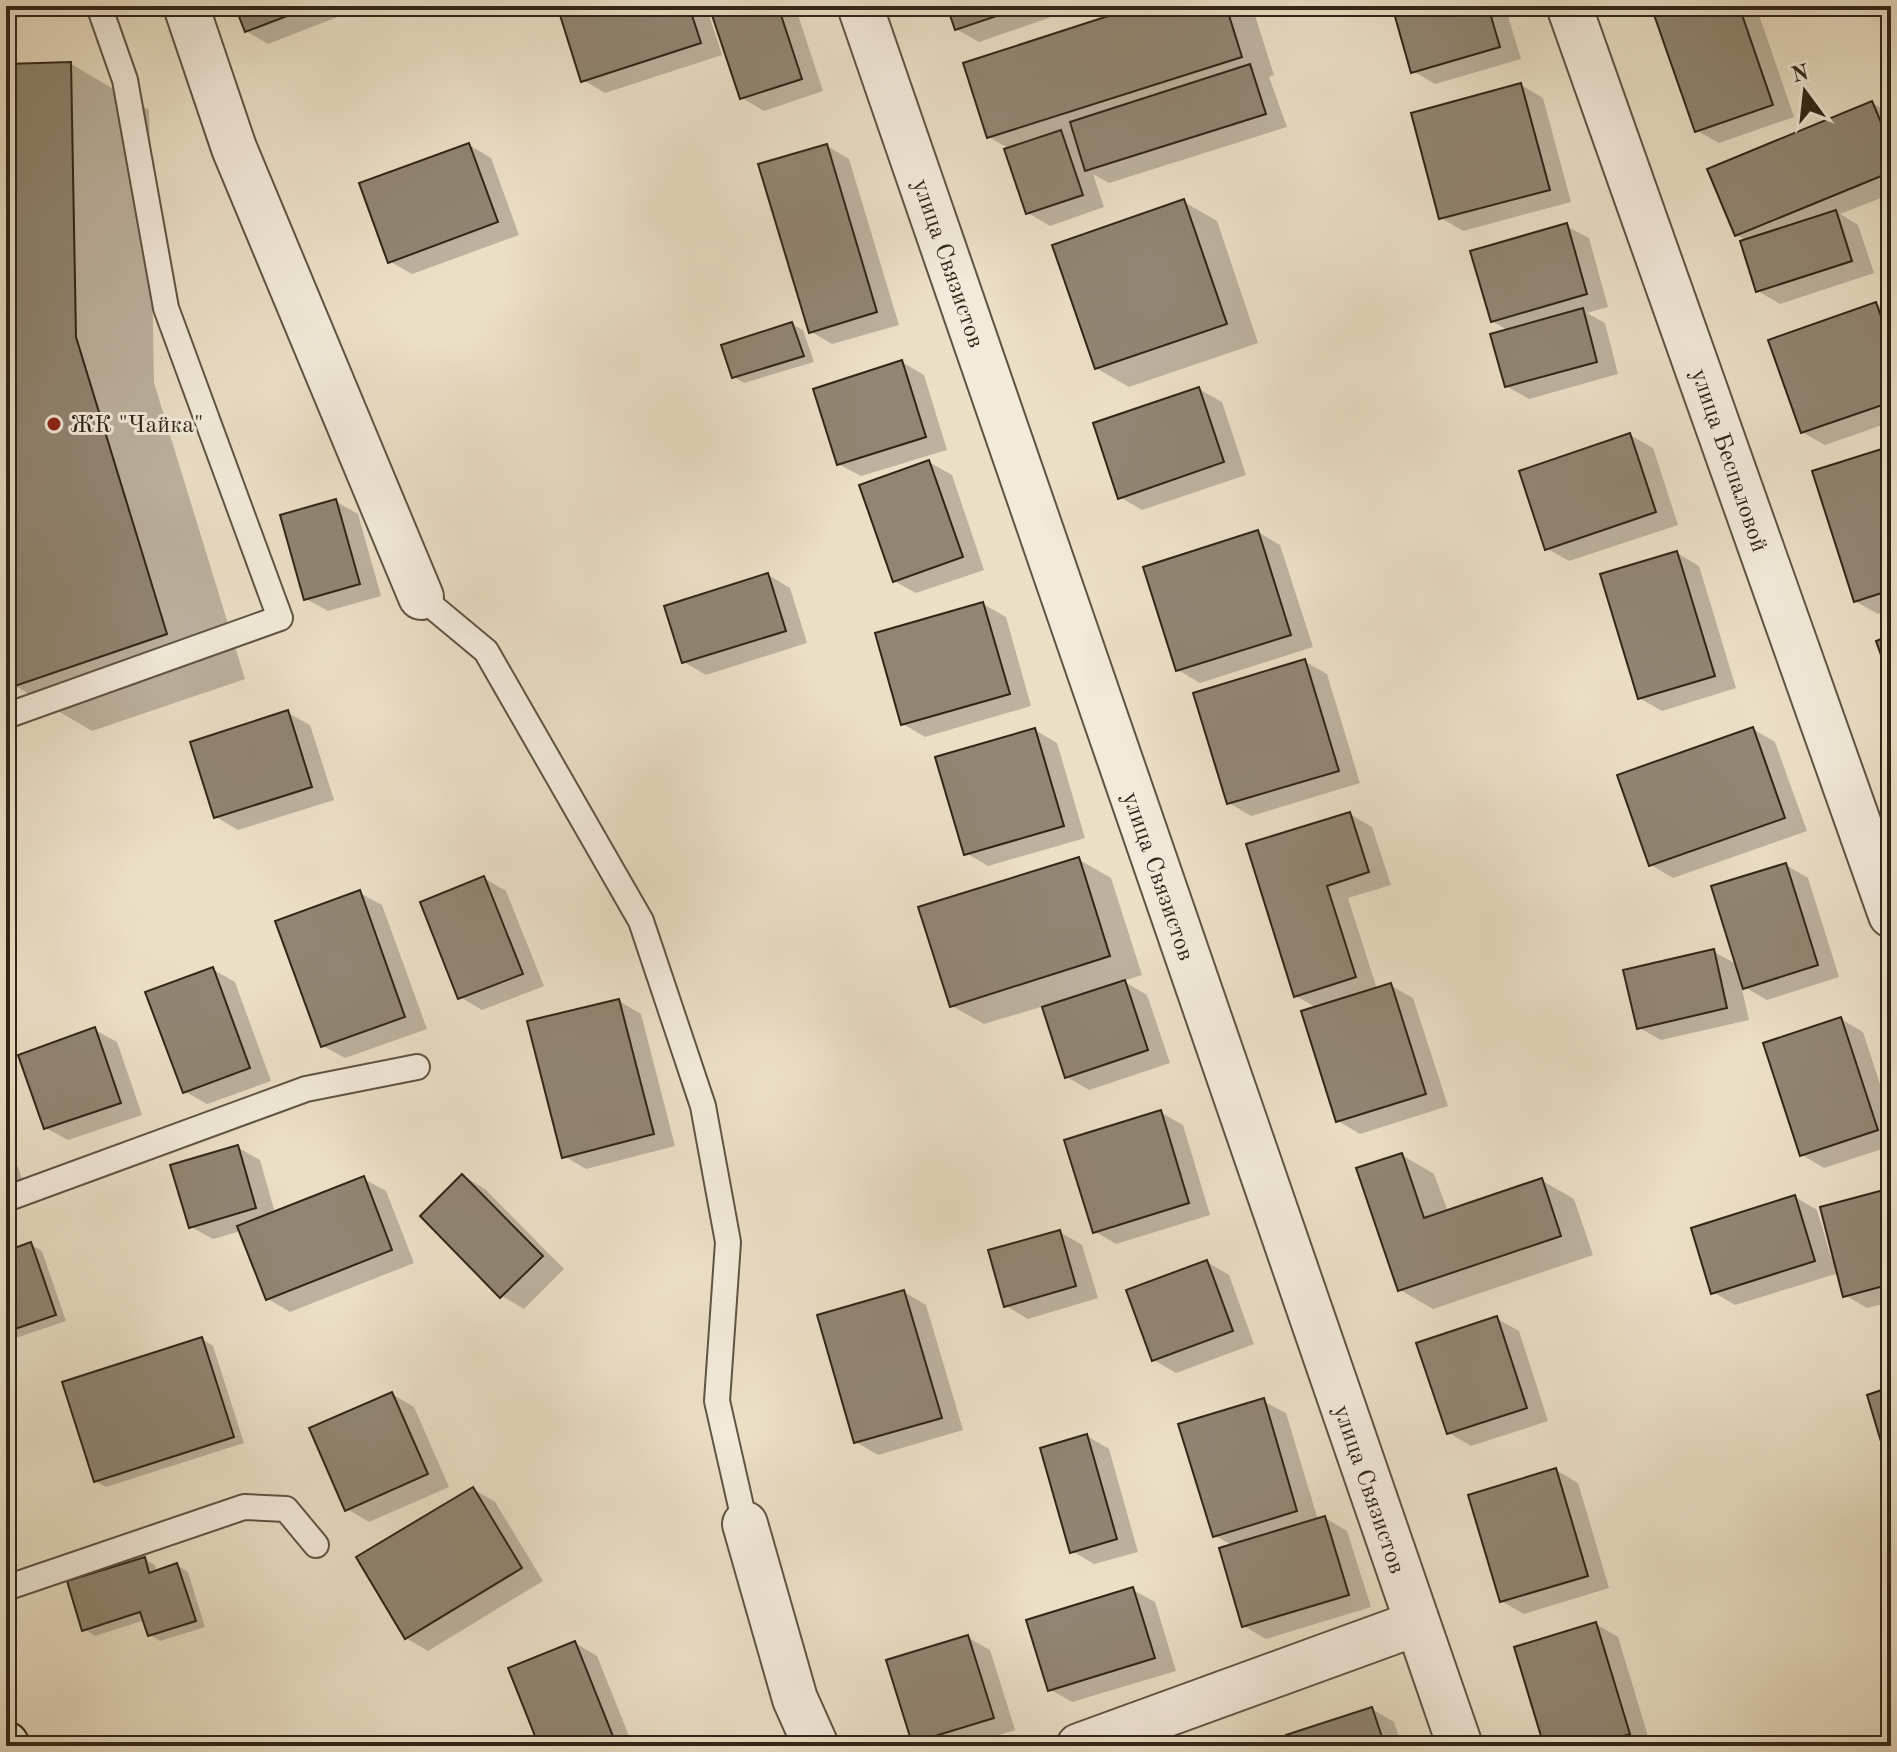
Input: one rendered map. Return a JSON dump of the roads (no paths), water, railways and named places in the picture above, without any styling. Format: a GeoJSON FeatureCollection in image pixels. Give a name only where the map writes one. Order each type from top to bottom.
{"type":"FeatureCollection","features":[{"type":"Feature","properties":{"kind":"street"},"geometry":{"type":"LineString","coordinates":[[186,6],[234,148],[421,597]]}},
{"type":"Feature","properties":{"kind":"street","name":"улица Связистов"},"geometry":{"type":"LineString","coordinates":[[860,6],[1460,1746]]}},
{"type":"Feature","properties":{"kind":"street","name":"улица Беспаловой"},"geometry":{"type":"LineString","coordinates":[[1569,6],[1891,915]]}},
{"type":"Feature","properties":{"kind":"street"},"geometry":{"type":"LineString","coordinates":[[745,1524],[795,1699],[816,1746]]}},
{"type":"Feature","properties":{"kind":"street"},"geometry":{"type":"LineString","coordinates":[[1079,1746],[1417,1623]]}},
{"type":"Feature","properties":{"kind":"lane"},"geometry":{"type":"LineString","coordinates":[[6,716],[280,618],[166,308],[125,80],[99,6]]}},
{"type":"Feature","properties":{"kind":"lane"},"geometry":{"type":"LineString","coordinates":[[421,597],[486,651],[641,921],[703,1106],[728,1242],[717,1401],[745,1524]]}},
{"type":"Feature","properties":{"kind":"lane"},"geometry":{"type":"LineString","coordinates":[[6,1199],[306,1089],[417,1067]]}},
{"type":"Feature","properties":{"kind":"lane"},"geometry":{"type":"LineString","coordinates":[[6,1588],[244,1507],[286,1509],[316,1545]]}},
{"type":"Feature","properties":{"kind":"place","name":"ЖК \"Чайка\""},"geometry":{"type":"Point","coordinates":[54,424]}}]}
